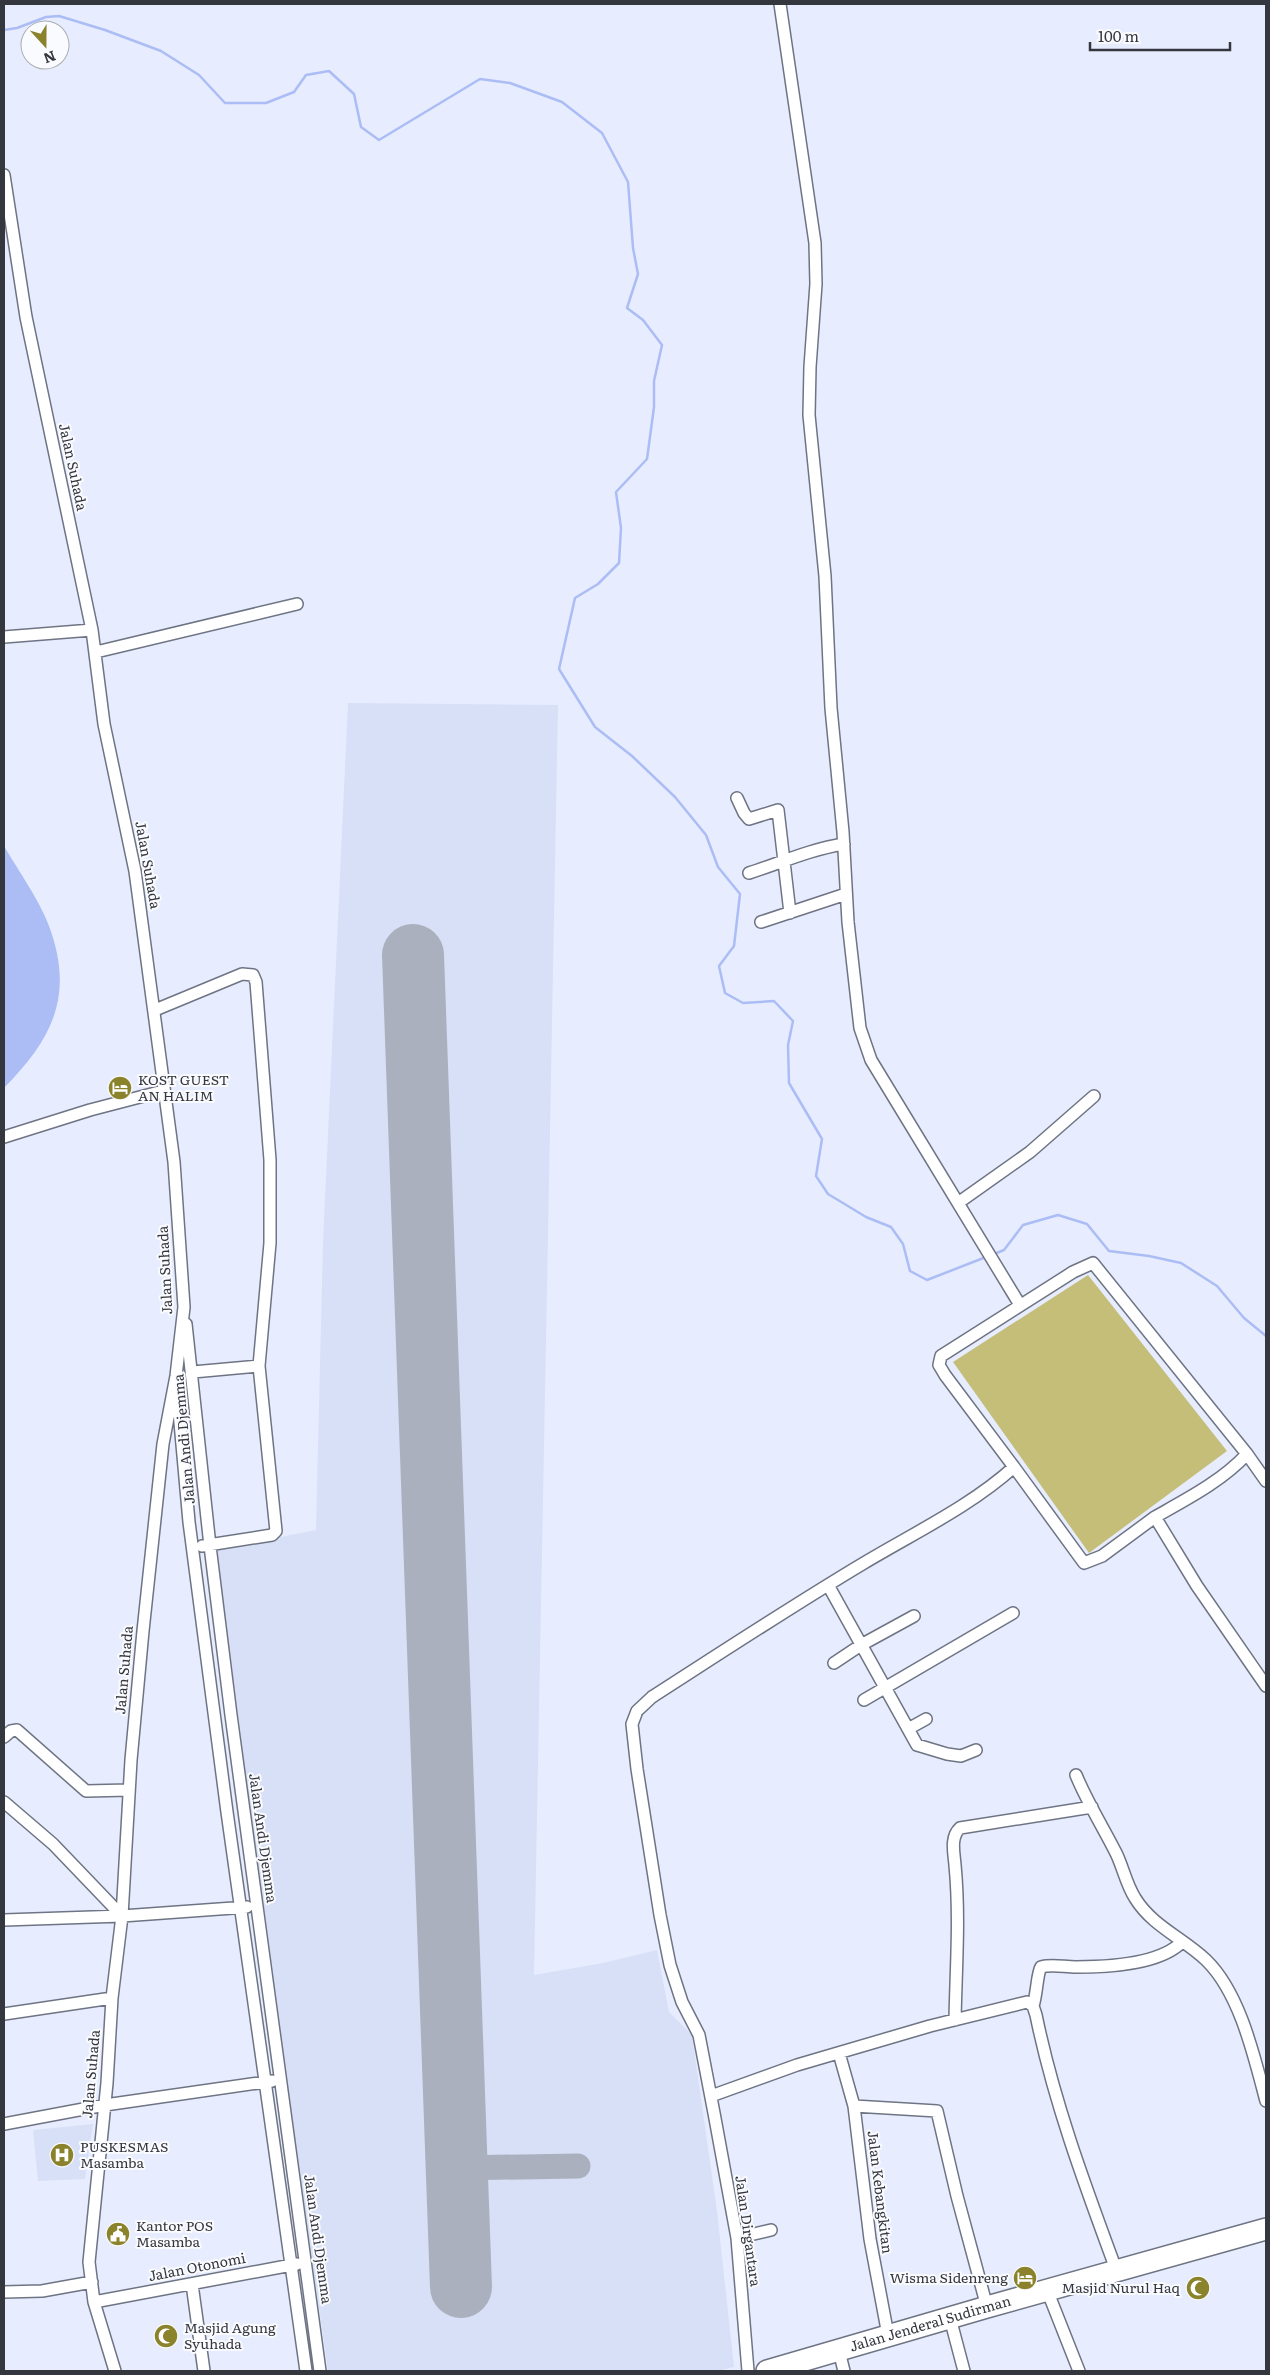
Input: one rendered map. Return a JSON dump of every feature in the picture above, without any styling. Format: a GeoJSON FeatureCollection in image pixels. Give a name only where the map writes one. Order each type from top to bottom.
{"type":"FeatureCollection","features":[{"type":"Feature","properties":{"kind":"highway","name":"Jalan Jenderal Sudirman"},"geometry":{"type":"LineString","coordinates":[[767,2371],[986,2307],[1266,2229]]}},
{"type":"Feature","properties":{"kind":"street"},"geometry":{"type":"LineString","coordinates":[[780,4],[815,243],[816,284],[809,416],[825,576],[831,708],[844,844],[846,894],[860,1028],[871,1060],[1020,1305]]}},
{"type":"Feature","properties":{"kind":"street","name":"Jalan Suhada"},"geometry":{"type":"LineString","coordinates":[[4,175],[26,317],[92,630],[104,724],[135,871],[174,1162],[184,1307],[176,1376],[158,1485],[129,1790],[122,1916],[112,1998],[89,2262],[94,2302],[115,2371]]}},
{"type":"Feature","properties":{"kind":"street"},"geometry":{"type":"LineString","coordinates":[[96,652],[297,604]]}},
{"type":"Feature","properties":{"kind":"street"},"geometry":{"type":"LineString","coordinates":[[4,637],[92,630]]}},
{"type":"Feature","properties":{"kind":"street"},"geometry":{"type":"LineString","coordinates":[[737,798],[749,819],[778,810],[790,913]]}},
{"type":"Feature","properties":{"kind":"street"},"geometry":{"type":"LineString","coordinates":[[749,874],[783,860],[791,860],[827,847],[844,844]]}},
{"type":"Feature","properties":{"kind":"street"},"geometry":{"type":"LineString","coordinates":[[761,922],[846,894]]}},
{"type":"Feature","properties":{"kind":"street"},"geometry":{"type":"LineString","coordinates":[[155,1010],[242,974],[253,975],[256,982],[270,1160],[270,1242],[259,1366],[276,1531],[272,1535],[210,1546],[192,1546]]}},
{"type":"Feature","properties":{"kind":"street"},"geometry":{"type":"LineString","coordinates":[[4,1137],[90,1110],[163,1091]]}},
{"type":"Feature","properties":{"kind":"street"},"geometry":{"type":"LineString","coordinates":[[958,1203],[1030,1152],[1094,1096]]}},
{"type":"Feature","properties":{"kind":"street"},"geometry":{"type":"LineString","coordinates":[[1247,1454],[1236,1466],[1155,1517],[1102,1556],[1084,1563],[939,1365],[941,1356],[1073,1272],[1093,1263],[1247,1454],[1266,1481]]}},
{"type":"Feature","properties":{"kind":"street","name":"Jalan Andi Djemma"},"geometry":{"type":"LineString","coordinates":[[184,1307],[193,1372],[210,1546],[226,1677],[320,2371]]}},
{"type":"Feature","properties":{"kind":"street"},"geometry":{"type":"LineString","coordinates":[[193,1372],[259,1366]]}},
{"type":"Feature","properties":{"kind":"street","name":"Jalan Andi Djemma"},"geometry":{"type":"LineString","coordinates":[[176,1376],[192,1546],[264,2082],[306,2371]]}},
{"type":"Feature","properties":{"kind":"street","name":"Jalan Dirgantara"},"geometry":{"type":"LineString","coordinates":[[748,2371],[737,2238],[699,2035],[682,2002],[670,1965],[636,1768],[632,1724],[637,1711],[652,1698],[828,1585],[998,1482],[1014,1467]]}},
{"type":"Feature","properties":{"kind":"street"},"geometry":{"type":"LineString","coordinates":[[1155,1517],[1197,1586],[1266,1686]]}},
{"type":"Feature","properties":{"kind":"street"},"geometry":{"type":"LineString","coordinates":[[828,1585],[917,1745],[922,1748],[961,1756],[976,1750]]}},
{"type":"Feature","properties":{"kind":"street"},"geometry":{"type":"LineString","coordinates":[[864,1700],[1013,1613]]}},
{"type":"Feature","properties":{"kind":"street"},"geometry":{"type":"LineString","coordinates":[[834,1663],[861,1645],[914,1616]]}},
{"type":"Feature","properties":{"kind":"street"},"geometry":{"type":"LineString","coordinates":[[211,1679],[226,1677]]}},
{"type":"Feature","properties":{"kind":"street"},"geometry":{"type":"LineString","coordinates":[[908,1729],[926,1719]]}},
{"type":"Feature","properties":{"kind":"street"},"geometry":{"type":"LineString","coordinates":[[4,1737],[11,1731],[17,1730],[86,1791],[129,1790]]}},
{"type":"Feature","properties":{"kind":"street"},"geometry":{"type":"LineString","coordinates":[[1076,1775],[1118,1857],[1135,1899],[1164,1930],[1208,1961],[1235,2004],[1253,2052],[1266,2101]]}},
{"type":"Feature","properties":{"kind":"street"},"geometry":{"type":"LineString","coordinates":[[4,1802],[53,1844],[122,1916]]}},
{"type":"Feature","properties":{"kind":"street"},"geometry":{"type":"LineString","coordinates":[[955,2020],[958,1897],[953,1844],[956,1833],[960,1828],[1092,1807]]}},
{"type":"Feature","properties":{"kind":"street"},"geometry":{"type":"LineString","coordinates":[[4,1920],[122,1916],[257,1906]]}},
{"type":"Feature","properties":{"kind":"street"},"geometry":{"type":"LineString","coordinates":[[1032,2006],[1037,1994],[1038,1970],[1041,1966],[1116,1966],[1157,1957],[1169,1952],[1182,1942]]}},
{"type":"Feature","properties":{"kind":"street"},"geometry":{"type":"LineString","coordinates":[[4,2014],[112,1998]]}},
{"type":"Feature","properties":{"kind":"street"},"geometry":{"type":"LineString","coordinates":[[711,2096],[797,2065],[955,2020],[1027,2002],[1032,2006],[1054,2090],[1085,2185],[1117,2272]]}},
{"type":"Feature","properties":{"kind":"street","name":"Jalan Kebangkitan"},"geometry":{"type":"LineString","coordinates":[[839,2053],[854,2106],[870,2239],[888,2335]]}},
{"type":"Feature","properties":{"kind":"street"},"geometry":{"type":"LineString","coordinates":[[4,2124],[104,2105],[281,2080]]}},
{"type":"Feature","properties":{"kind":"street"},"geometry":{"type":"LineString","coordinates":[[854,2106],[937,2111],[956,2196],[986,2307]]}},
{"type":"Feature","properties":{"kind":"street"},"geometry":{"type":"LineString","coordinates":[[737,2238],[771,2230]]}},
{"type":"Feature","properties":{"kind":"street","name":"Jalan Otonomi"},"geometry":{"type":"LineString","coordinates":[[94,2302],[306,2261]]}},
{"type":"Feature","properties":{"kind":"street"},"geometry":{"type":"LineString","coordinates":[[4,2292],[42,2292],[92,2282]]}},
{"type":"Feature","properties":{"kind":"street"},"geometry":{"type":"LineString","coordinates":[[192,2284],[204,2371]]}},
{"type":"Feature","properties":{"kind":"street"},"geometry":{"type":"LineString","coordinates":[[1047,2290],[1079,2371]]}},
{"type":"Feature","properties":{"kind":"street"},"geometry":{"type":"LineString","coordinates":[[950,2318],[964,2371]]}},
{"type":"Feature","properties":{"kind":"street"},"geometry":{"type":"LineString","coordinates":[[839,2351],[844,2371]]}},
{"type":"Feature","properties":{"kind":"shaded area"},"geometry":{"type":"Polygon","coordinates":[[[348,703],[558,705],[534,1975],[603,1963],[657,1950],[669,2012],[692,2035],[717,2211],[734,2367],[718,2371],[328,2371],[242,1768],[215,1550],[316,1530],[323,1242],[348,703]]]}},
{"type":"Feature","properties":{"kind":"shaded area"},"geometry":{"type":"Polygon","coordinates":[[[1088,1275],[1227,1451],[1089,1553],[953,1362],[1088,1275]]]}},
{"type":"Feature","properties":{"kind":"shaded area","name":"PUSKESMAS Masamba"},"geometry":{"type":"Polygon","coordinates":[[[93,2124],[85,2179],[38,2181],[33,2130],[93,2124]]]}},
{"type":"Feature","properties":{"kind":"water"},"geometry":{"type":"Polygon","coordinates":[[[4,846],[45,916],[56,951],[60,974],[59,995],[54,1015],[46,1034],[21,1070],[4,1088],[4,846]]]}},
{"type":"Feature","properties":{"kind":"waterway"},"geometry":{"type":"LineString","coordinates":[[4,30],[17,28],[46,17],[59,16],[105,30],[161,51],[199,75],[225,103],[266,103],[294,92],[306,75],[329,71],[354,94],[361,127],[379,140],[480,79],[510,83],[562,102],[602,133],[628,182],[633,248],[638,274],[627,308],[643,320],[662,345],[654,381],[654,407],[647,459],[616,492],[621,528],[619,563],[598,584],[575,598],[559,669],[595,727],[632,756],[675,797],[706,835],[718,867],[740,894],[734,946],[719,966],[725,993],[743,1003],[774,1001],[793,1021],[788,1045],[789,1083],[822,1139],[816,1176],[828,1194],[866,1217],[891,1227],[903,1244],[910,1271],[927,1280],[986,1257]]}},
{"type":"Feature","properties":{"kind":"waterway"},"geometry":{"type":"LineString","coordinates":[[994,1254],[1004,1250],[1023,1225],[1058,1215],[1087,1224],[1109,1251],[1149,1256],[1181,1263],[1217,1286],[1244,1318],[1266,1336]]}},
{"type":"Feature","properties":{"kind":"taxiway"},"geometry":{"type":"LineString","coordinates":[[456,2168],[578,2166]]}},
{"type":"Feature","properties":{"kind":"runway"},"geometry":{"type":"LineString","coordinates":[[413,955],[461,2287]]}},
{"type":"Feature","properties":{"kind":"place","name":"KOST GUEST AN HALIM"},"geometry":{"type":"Point","coordinates":[120,1088]}},
{"type":"Feature","properties":{"kind":"place","name":"PUSKESMAS Masamba"},"geometry":{"type":"Point","coordinates":[62,2155]}},
{"type":"Feature","properties":{"kind":"place","name":"Kantor POS Masamba"},"geometry":{"type":"Point","coordinates":[118,2234]}},
{"type":"Feature","properties":{"kind":"place","name":"Wisma Sidenreng"},"geometry":{"type":"Point","coordinates":[1025,2278]}},
{"type":"Feature","properties":{"kind":"place","name":"Masjid Nurul Haq"},"geometry":{"type":"Point","coordinates":[1198,2288]}},
{"type":"Feature","properties":{"kind":"place","name":"Masjid Agung Syuhada"},"geometry":{"type":"Point","coordinates":[166,2336]}}]}
